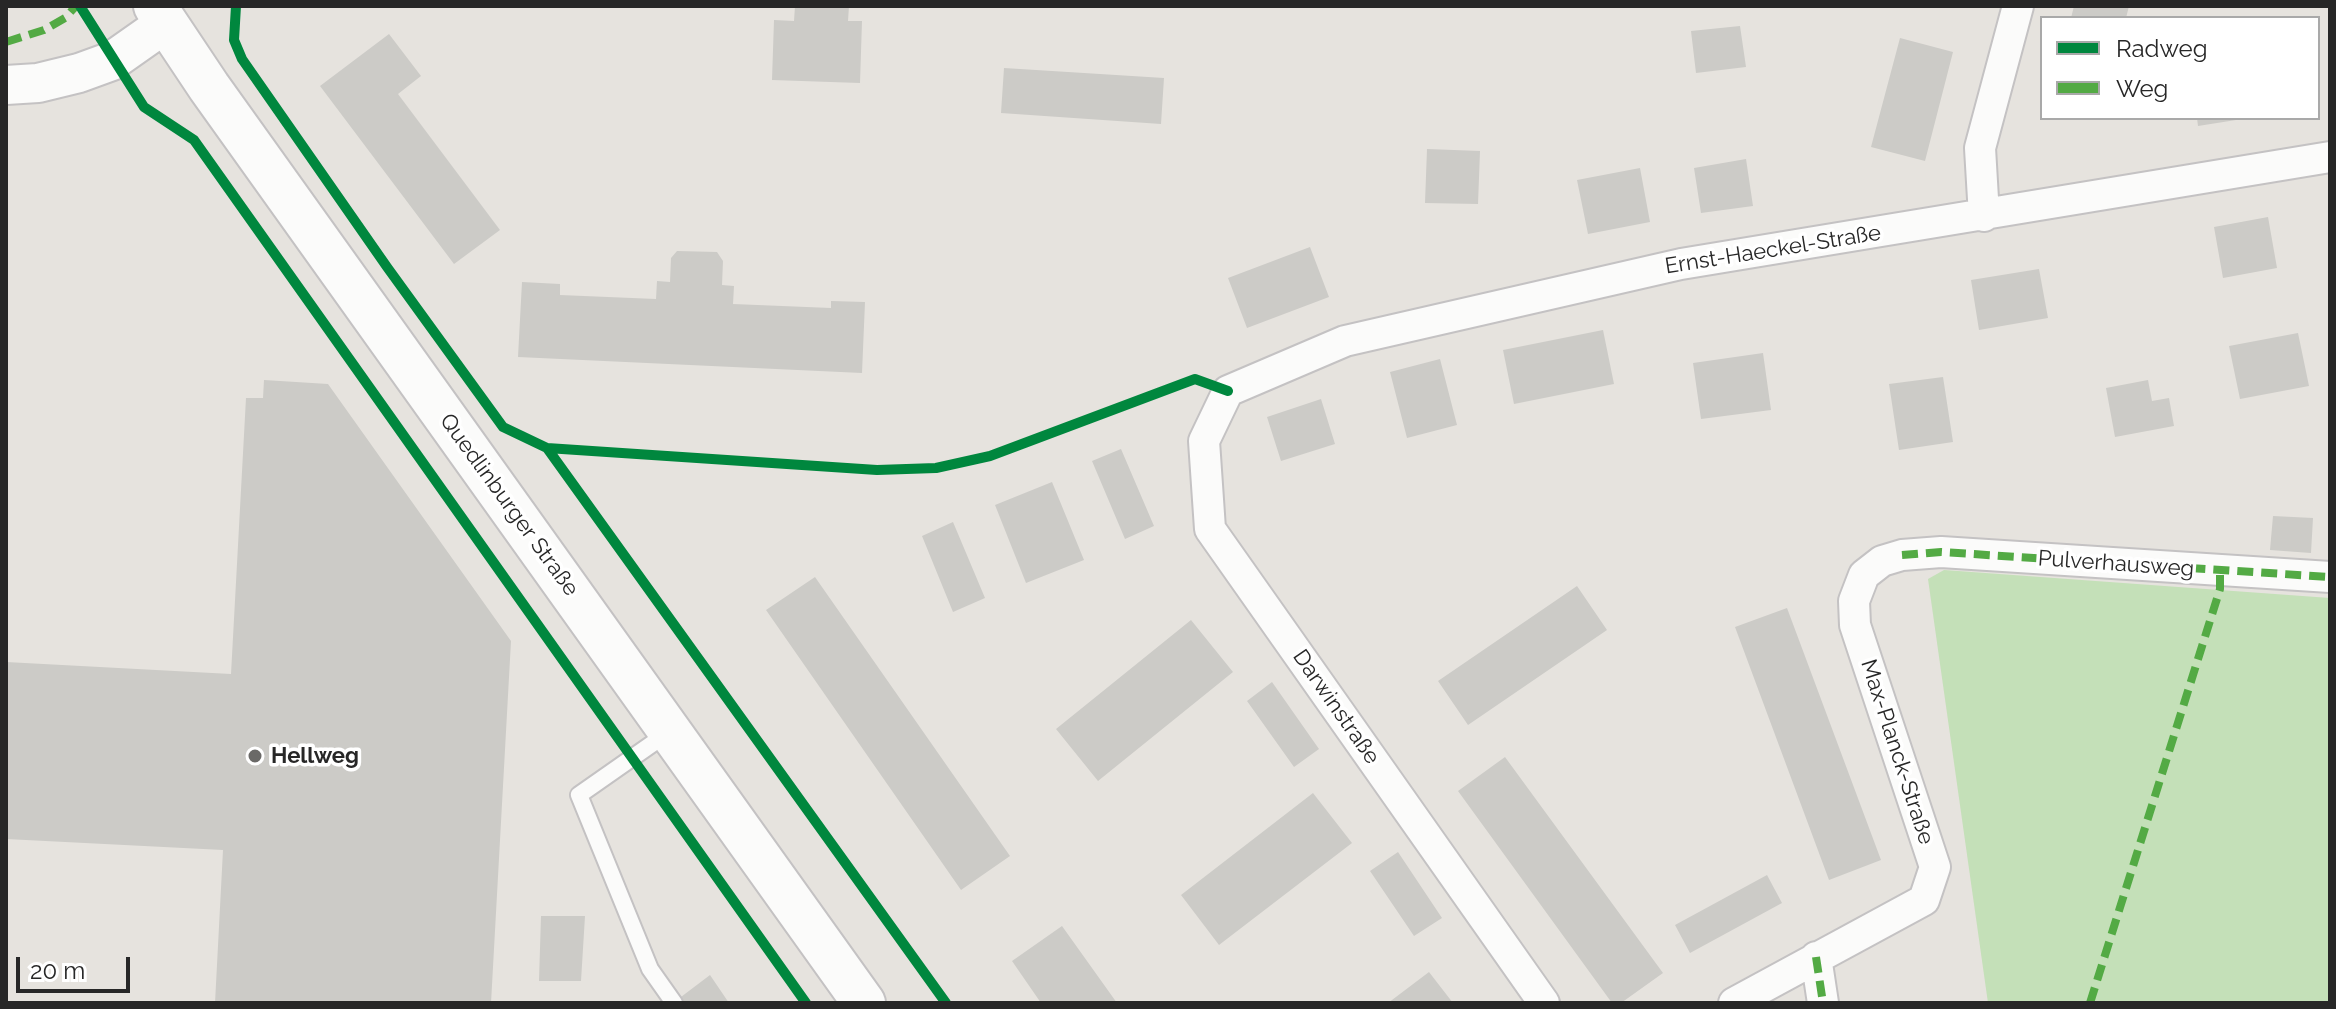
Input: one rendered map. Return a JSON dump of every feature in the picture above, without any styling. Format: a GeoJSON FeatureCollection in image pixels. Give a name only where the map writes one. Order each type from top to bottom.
{"type":"FeatureCollection","features":[{"type":"Feature","properties":{"kind":"main road","name":"Quedlinburger Straße"},"geometry":{"type":"LineString","coordinates":[[166,12],[864,1003]]}},
{"type":"Feature","properties":{"kind":"street"},"geometry":{"type":"LineString","coordinates":[[1984,216],[1980,148],[2018,6]]}},
{"type":"Feature","properties":{"kind":"street"},"geometry":{"type":"LineString","coordinates":[[6,85],[38,83],[112,61],[166,12]]}},
{"type":"Feature","properties":{"kind":"street","name":"Ernst-Haeckel-Straße"},"geometry":{"type":"LineString","coordinates":[[1228,391],[1345,341],[1681,264],[2330,157]]}},
{"type":"Feature","properties":{"kind":"street","name":"Darwinstraße"},"geometry":{"type":"LineString","coordinates":[[1228,391],[1204,441],[1210,529],[1544,1003]]}},
{"type":"Feature","properties":{"kind":"street","name":"Pulverhausweg"},"geometry":{"type":"LineString","coordinates":[[1902,555],[1941,552],[2330,577]]}},
{"type":"Feature","properties":{"kind":"street","name":"Max-Planck-Straße"},"geometry":{"type":"LineString","coordinates":[[1734,1003],[1924,900],[1935,867],[1855,625],[1854,601],[1864,575],[1882,561],[1902,555]]}},
{"type":"Feature","properties":{"kind":"street"},"geometry":{"type":"LineString","coordinates":[[1816,957],[1823,1003]]}},
{"type":"Feature","properties":{"kind":"lane"},"geometry":{"type":"LineString","coordinates":[[670,731],[579,795],[650,969],[674,1003]]}},
{"type":"Feature","properties":{"kind":"green space"},"geometry":{"type":"Polygon","coordinates":[[[1944,570],[2330,598],[2330,1003],[1988,1003],[1928,579],[1944,570]]]}},
{"type":"Feature","properties":{"kind":"building"},"geometry":{"type":"Polygon","coordinates":[[[795,6],[849,6],[848,21],[862,21],[860,83],[772,80],[774,20],[794,21],[795,6]]]}},
{"type":"Feature","properties":{"kind":"building"},"geometry":{"type":"Polygon","coordinates":[[[2074,6],[2129,6],[2126,16],[2072,16],[2074,6]]]}},
{"type":"Feature","properties":{"kind":"building"},"geometry":{"type":"Polygon","coordinates":[[[1740,26],[1746,67],[1696,73],[1691,31],[1740,26]]]}},
{"type":"Feature","properties":{"kind":"building"},"geometry":{"type":"Polygon","coordinates":[[[389,34],[421,76],[398,94],[500,230],[454,264],[320,86],[389,34]]]}},
{"type":"Feature","properties":{"kind":"building"},"geometry":{"type":"Polygon","coordinates":[[[1900,38],[1953,52],[1925,161],[1871,147],[1900,38]]]}},
{"type":"Feature","properties":{"kind":"building"},"geometry":{"type":"Polygon","coordinates":[[[1004,68],[1164,78],[1161,124],[1001,113],[1004,68]]]}},
{"type":"Feature","properties":{"kind":"building"},"geometry":{"type":"Polygon","coordinates":[[[2197,120],[2236,120],[2198,126],[2197,120]]]}},
{"type":"Feature","properties":{"kind":"building"},"geometry":{"type":"Polygon","coordinates":[[[1427,149],[1480,151],[1478,204],[1425,203],[1427,149]]]}},
{"type":"Feature","properties":{"kind":"building"},"geometry":{"type":"Polygon","coordinates":[[[1746,159],[1753,206],[1701,213],[1694,168],[1746,159]]]}},
{"type":"Feature","properties":{"kind":"building"},"geometry":{"type":"Polygon","coordinates":[[[1640,168],[1650,222],[1588,234],[1577,180],[1640,168]]]}},
{"type":"Feature","properties":{"kind":"building"},"geometry":{"type":"Polygon","coordinates":[[[2268,217],[2277,268],[2223,278],[2214,227],[2268,217]]]}},
{"type":"Feature","properties":{"kind":"building"},"geometry":{"type":"Polygon","coordinates":[[[1310,247],[1329,297],[1247,328],[1228,278],[1310,247]]]}},
{"type":"Feature","properties":{"kind":"building"},"geometry":{"type":"Polygon","coordinates":[[[677,251],[717,252],[723,261],[722,285],[734,286],[733,304],[831,308],[831,301],[865,302],[862,373],[518,357],[522,282],[560,284],[560,295],[656,299],[657,281],[670,282],[671,258],[677,251]]]}},
{"type":"Feature","properties":{"kind":"building"},"geometry":{"type":"Polygon","coordinates":[[[2039,269],[2048,318],[1979,330],[1971,280],[2039,269]]]}},
{"type":"Feature","properties":{"kind":"building"},"geometry":{"type":"Polygon","coordinates":[[[1603,330],[1614,384],[1514,404],[1503,350],[1603,330]]]}},
{"type":"Feature","properties":{"kind":"building"},"geometry":{"type":"Polygon","coordinates":[[[2298,333],[2309,386],[2240,399],[2229,346],[2298,333]]]}},
{"type":"Feature","properties":{"kind":"building"},"geometry":{"type":"Polygon","coordinates":[[[1763,353],[1771,410],[1701,419],[1693,363],[1763,353]]]}},
{"type":"Feature","properties":{"kind":"building"},"geometry":{"type":"Polygon","coordinates":[[[1440,359],[1457,425],[1407,438],[1390,372],[1440,359]]]}},
{"type":"Feature","properties":{"kind":"building"},"geometry":{"type":"Polygon","coordinates":[[[1943,377],[1953,442],[1899,450],[1889,384],[1943,377]]]}},
{"type":"Feature","properties":{"kind":"building","name":"Hellweg"},"geometry":{"type":"Polygon","coordinates":[[[264,380],[328,384],[511,641],[491,1003],[215,1003],[223,850],[6,839],[6,662],[231,674],[246,398],[263,398],[264,380]]]}},
{"type":"Feature","properties":{"kind":"building"},"geometry":{"type":"Polygon","coordinates":[[[2148,380],[2152,401],[2169,398],[2174,426],[2115,437],[2106,388],[2148,380]]]}},
{"type":"Feature","properties":{"kind":"building"},"geometry":{"type":"Polygon","coordinates":[[[1321,399],[1335,444],[1281,461],[1267,417],[1321,399]]]}},
{"type":"Feature","properties":{"kind":"building"},"geometry":{"type":"Polygon","coordinates":[[[1121,449],[1154,526],[1125,539],[1092,461],[1121,449]]]}},
{"type":"Feature","properties":{"kind":"building"},"geometry":{"type":"Polygon","coordinates":[[[1052,482],[1084,560],[1026,583],[995,505],[1052,482]]]}},
{"type":"Feature","properties":{"kind":"building"},"geometry":{"type":"Polygon","coordinates":[[[2273,516],[2313,518],[2311,553],[2270,550],[2273,516]]]}},
{"type":"Feature","properties":{"kind":"building"},"geometry":{"type":"Polygon","coordinates":[[[953,522],[985,598],[953,612],[922,536],[953,522]]]}},
{"type":"Feature","properties":{"kind":"building"},"geometry":{"type":"Polygon","coordinates":[[[815,577],[1010,856],[961,890],[766,610],[815,577]]]}},
{"type":"Feature","properties":{"kind":"building"},"geometry":{"type":"Polygon","coordinates":[[[1577,586],[1607,630],[1468,725],[1438,681],[1577,586]]]}},
{"type":"Feature","properties":{"kind":"building"},"geometry":{"type":"Polygon","coordinates":[[[1787,608],[1881,860],[1829,880],[1735,627],[1787,608]]]}},
{"type":"Feature","properties":{"kind":"building"},"geometry":{"type":"Polygon","coordinates":[[[1191,620],[1233,672],[1098,781],[1056,729],[1191,620]]]}},
{"type":"Feature","properties":{"kind":"building"},"geometry":{"type":"Polygon","coordinates":[[[1272,682],[1319,749],[1294,767],[1247,701],[1272,682]]]}},
{"type":"Feature","properties":{"kind":"building"},"geometry":{"type":"Polygon","coordinates":[[[1505,757],[1663,973],[1621,1003],[1612,1003],[1458,791],[1505,757]]]}},
{"type":"Feature","properties":{"kind":"building"},"geometry":{"type":"Polygon","coordinates":[[[1313,793],[1352,843],[1219,945],[1181,895],[1313,793]]]}},
{"type":"Feature","properties":{"kind":"building"},"geometry":{"type":"Polygon","coordinates":[[[1398,852],[1442,918],[1414,936],[1370,871],[1398,852]]]}},
{"type":"Feature","properties":{"kind":"building"},"geometry":{"type":"Polygon","coordinates":[[[1767,875],[1782,903],[1690,953],[1675,925],[1767,875]]]}},
{"type":"Feature","properties":{"kind":"building"},"geometry":{"type":"Polygon","coordinates":[[[541,916],[585,916],[581,981],[539,981],[541,916]]]}},
{"type":"Feature","properties":{"kind":"building"},"geometry":{"type":"Polygon","coordinates":[[[1062,926],[1117,1003],[1041,1003],[1012,961],[1062,926]]]}},
{"type":"Feature","properties":{"kind":"building"},"geometry":{"type":"Polygon","coordinates":[[[1429,972],[1453,1003],[1388,1003],[1429,972]]]}},
{"type":"Feature","properties":{"kind":"building"},"geometry":{"type":"Polygon","coordinates":[[[710,975],[729,1003],[673,1003],[710,975]]]}},
{"type":"Feature","properties":{"kind":"marked path"},"geometry":{"type":"LineString","coordinates":[[6,42],[44,30],[65,18],[76,6]]}},
{"type":"Feature","properties":{"kind":"marked path"},"geometry":{"type":"LineString","coordinates":[[1902,555],[1941,552],[2330,577]]}},
{"type":"Feature","properties":{"kind":"marked path"},"geometry":{"type":"LineString","coordinates":[[2090,1003],[2220,589],[2220,572]]}},
{"type":"Feature","properties":{"kind":"marked path"},"geometry":{"type":"LineString","coordinates":[[1816,957],[1823,1003]]}},
{"type":"Feature","properties":{"kind":"cycle path"},"geometry":{"type":"LineString","coordinates":[[80,6],[144,107],[194,140],[806,1003]]}},
{"type":"Feature","properties":{"kind":"cycle path"},"geometry":{"type":"LineString","coordinates":[[236,6],[234,40],[242,59],[387,267],[503,427],[547,448],[877,470],[936,468],[990,456],[1195,379],[1228,391]]}},
{"type":"Feature","properties":{"kind":"cycle path"},"geometry":{"type":"LineString","coordinates":[[547,448],[946,1003]]}},
{"type":"Feature","properties":{"kind":"place","name":"Hellweg"},"geometry":{"type":"Point","coordinates":[255,756]}}]}
